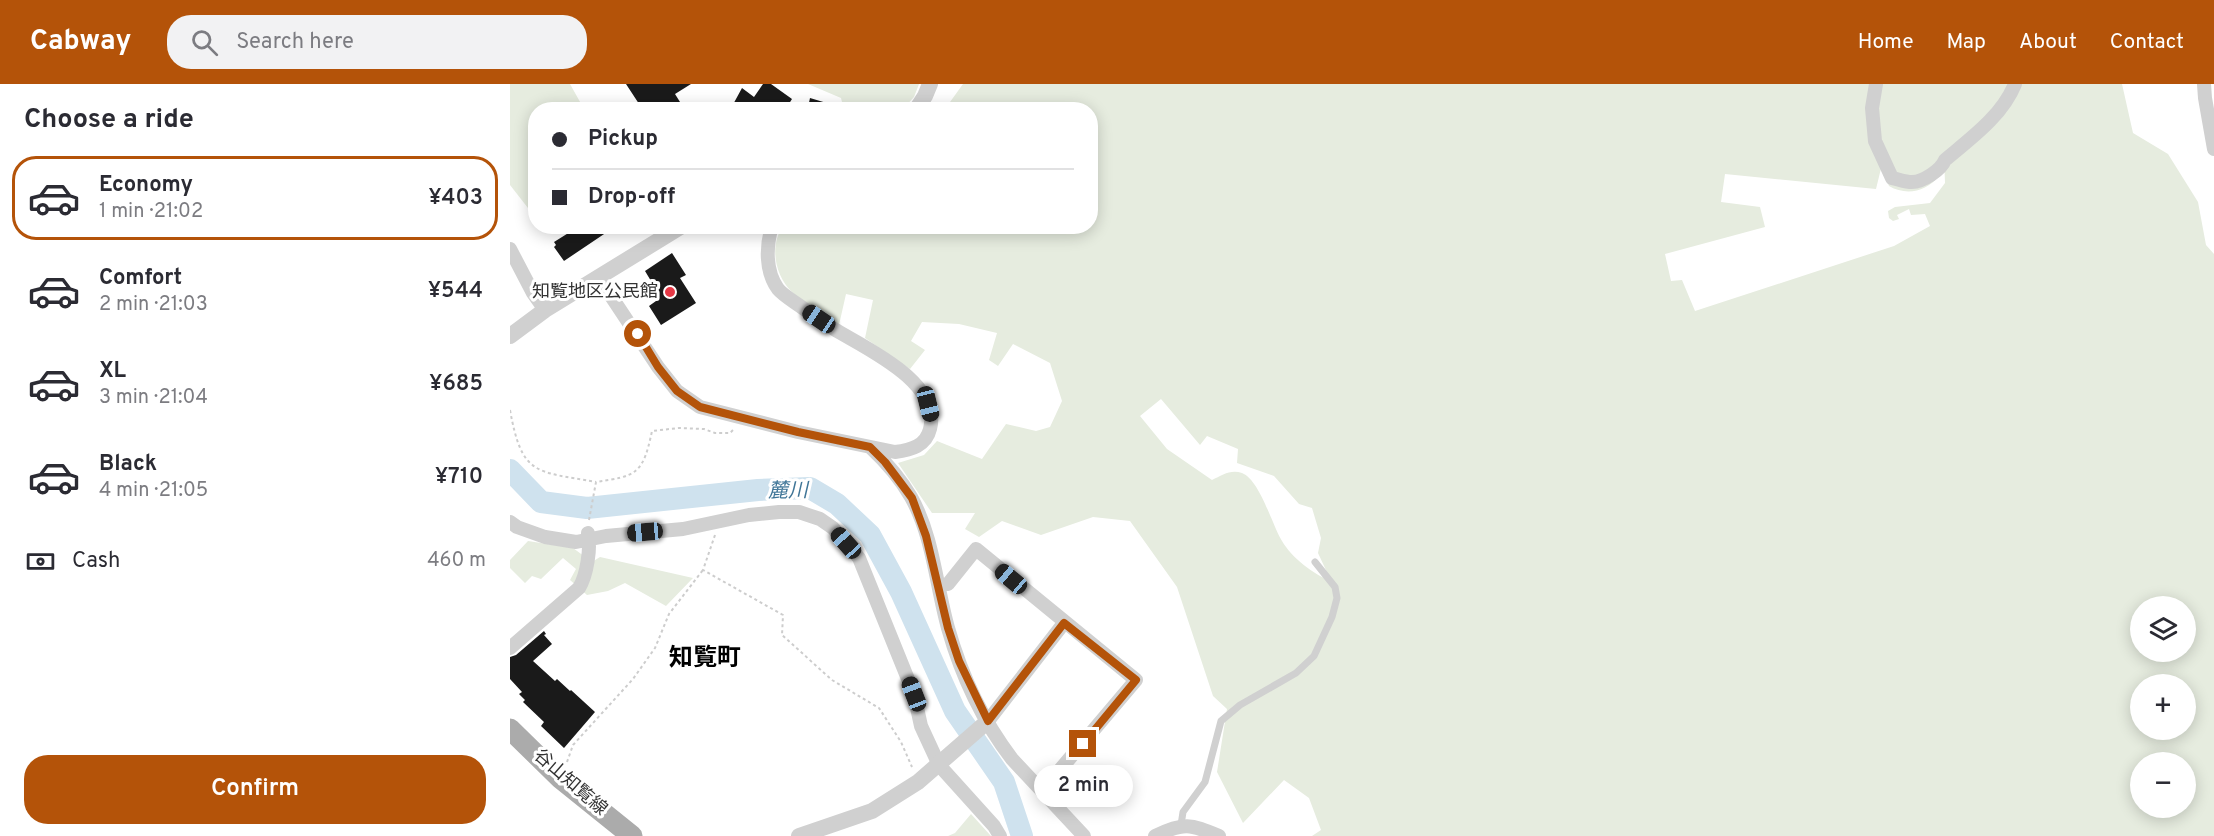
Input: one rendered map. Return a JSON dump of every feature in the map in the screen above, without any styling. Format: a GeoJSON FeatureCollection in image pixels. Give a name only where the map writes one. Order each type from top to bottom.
{"type":"FeatureCollection","features":[{"type":"Feature","properties":{"kind":"main road","name":"谷山知覧線"},"geometry":{"type":"LineString","coordinates":[[510,729],[560,778],[632,836]]}},
{"type":"Feature","properties":{"kind":"street"},"geometry":{"type":"LineString","coordinates":[[921,102],[930,84]]}},
{"type":"Feature","properties":{"kind":"street"},"geometry":{"type":"LineString","coordinates":[[1876,84],[1872,108],[1875,141],[1892,178],[1912,182],[1921,180],[1943,165],[1945,160],[1996,115],[2009,99],[2015,84]]}},
{"type":"Feature","properties":{"kind":"street"},"geometry":{"type":"LineString","coordinates":[[2204,84],[2214,148]]}},
{"type":"Feature","properties":{"kind":"street"},"geometry":{"type":"LineString","coordinates":[[510,336],[544,310],[669,234]]}},
{"type":"Feature","properties":{"kind":"street"},"geometry":{"type":"LineString","coordinates":[[599,278],[658,367],[677,391],[700,407],[895,452],[918,446],[925,440],[930,429],[931,418],[928,404],[920,390],[900,369],[832,328],[778,289],[768,255],[770,234]]}},
{"type":"Feature","properties":{"kind":"street"},"geometry":{"type":"LineString","coordinates":[[510,249],[544,310]]}},
{"type":"Feature","properties":{"kind":"street"},"geometry":{"type":"LineString","coordinates":[[870,447],[885,462],[912,498],[926,536],[948,628],[985,723],[1012,759],[1079,834],[1084,836]]}},
{"type":"Feature","properties":{"kind":"street"},"geometry":{"type":"LineString","coordinates":[[510,522],[517,527],[545,537],[576,542],[588,535],[683,529],[749,515],[799,512],[820,519],[833,528],[859,558],[914,694],[921,726],[939,765],[994,826],[1000,836]]}},
{"type":"Feature","properties":{"kind":"street"},"geometry":{"type":"LineString","coordinates":[[510,648],[579,588],[584,577],[588,535]]}},
{"type":"Feature","properties":{"kind":"street"},"geometry":{"type":"LineString","coordinates":[[948,584],[976,549],[1136,680],[1042,791]]}},
{"type":"Feature","properties":{"kind":"street"},"geometry":{"type":"LineString","coordinates":[[799,836],[872,812],[918,782],[985,723],[1064,623]]}},
{"type":"Feature","properties":{"kind":"street"},"geometry":{"type":"LineString","coordinates":[[1155,836],[1181,825],[1200,828],[1219,836]]}},
{"type":"Feature","properties":{"kind":"lane"},"geometry":{"type":"LineString","coordinates":[[1181,825],[1183,812],[1205,782],[1221,721],[1240,705],[1296,673],[1314,656],[1332,617],[1337,598],[1335,587],[1315,562]]}},
{"type":"Feature","properties":{"kind":"path"},"geometry":{"type":"LineString","coordinates":[[510,410],[521,452],[530,465],[550,474],[596,482],[626,478],[637,470],[647,454],[652,432],[679,428],[730,433],[741,418]]}},
{"type":"Feature","properties":{"kind":"path"},"geometry":{"type":"LineString","coordinates":[[588,535],[596,482]]}},
{"type":"Feature","properties":{"kind":"path"},"geometry":{"type":"LineString","coordinates":[[560,778],[573,745],[633,679],[655,648],[669,614],[703,570],[720,521]]}},
{"type":"Feature","properties":{"kind":"path"},"geometry":{"type":"LineString","coordinates":[[703,570],[783,615],[782,635],[832,680],[879,708],[901,742],[918,782]]}},
{"type":"Feature","properties":{"kind":"shaded area"},"geometry":{"type":"Polygon","coordinates":[[[510,84],[570,84],[580,102],[528,102],[528,208],[510,185],[510,84]]]}},
{"type":"Feature","properties":{"kind":"shaded area"},"geometry":{"type":"Polygon","coordinates":[[[808,84],[919,84],[909,102],[842,102],[841,98],[808,84]]]}},
{"type":"Feature","properties":{"kind":"shaded area"},"geometry":{"type":"Polygon","coordinates":[[[963,84],[2122,84],[2133,133],[2168,154],[2198,202],[2206,245],[2214,254],[2214,836],[1312,836],[1321,830],[1309,798],[1284,780],[1243,823],[1217,772],[1227,709],[1213,696],[1177,587],[1130,521],[1093,517],[1041,535],[1002,521],[979,537],[965,529],[975,513],[932,513],[898,463],[924,455],[937,441],[982,459],[1006,424],[1036,431],[1050,427],[1062,401],[1050,363],[1013,344],[998,366],[989,360],[997,333],[959,324],[922,322],[911,341],[925,350],[910,369],[865,338],[873,300],[846,294],[839,325],[797,297],[786,285],[778,269],[775,251],[779,234],[1098,234],[1098,102],[950,102],[963,84]],[[1885,152],[1876,189],[1725,174],[1721,202],[1760,207],[1765,227],[1665,254],[1671,281],[1682,280],[1695,311],[1894,246],[1930,226],[1925,214],[1911,215],[1909,209],[1897,215],[1899,219],[1893,221],[1889,218],[1888,211],[1895,207],[1930,203],[1945,183],[1944,155],[1938,159],[1939,176],[1922,189],[1902,191],[1895,189],[1889,186],[1885,176],[1885,152]],[[1161,399],[1140,416],[1167,449],[1212,480],[1234,472],[1248,477],[1260,493],[1286,547],[1304,565],[1331,581],[1318,553],[1321,538],[1312,508],[1299,504],[1274,476],[1237,463],[1238,449],[1207,436],[1200,445],[1161,399]]]}},
{"type":"Feature","properties":{"kind":"shaded area"},"geometry":{"type":"Polygon","coordinates":[[[528,541],[573,548],[592,562],[600,557],[693,578],[666,606],[625,583],[608,591],[587,595],[570,580],[576,569],[563,558],[541,579],[532,576],[525,583],[510,568],[510,560],[528,541]]]}},
{"type":"Feature","properties":{"kind":"shaded area"},"geometry":{"type":"Polygon","coordinates":[[[971,814],[991,836],[948,836],[955,833],[971,814]]]}},
{"type":"Feature","properties":{"kind":"building"},"geometry":{"type":"Polygon","coordinates":[[[626,84],[691,84],[675,94],[680,102],[638,102],[626,84]]]}},
{"type":"Feature","properties":{"kind":"building"},"geometry":{"type":"Polygon","coordinates":[[[763,84],[771,84],[792,99],[790,102],[734,102],[742,88],[754,97],[763,84]]]}},
{"type":"Feature","properties":{"kind":"building"},"geometry":{"type":"Polygon","coordinates":[[[810,98],[823,102],[809,102],[810,98]]]}},
{"type":"Feature","properties":{"kind":"building"},"geometry":{"type":"Polygon","coordinates":[[[567,234],[604,234],[564,261],[554,247],[556,245],[554,242],[567,234]]]}},
{"type":"Feature","properties":{"kind":"building","name":"知覧地区公民館"},"geometry":{"type":"Polygon","coordinates":[[[672,253],[686,275],[680,278],[696,303],[661,325],[649,306],[656,301],[645,284],[651,281],[645,271],[672,253]]]}},
{"type":"Feature","properties":{"kind":"building"},"geometry":{"type":"Polygon","coordinates":[[[544,631],[546,634],[544,635],[552,644],[533,661],[595,712],[564,748],[541,726],[544,722],[523,702],[525,700],[519,694],[522,692],[510,679],[510,657],[516,655],[544,631]]]}},
{"type":"Feature","properties":{"kind":"waterway","name":"麓川"},"geometry":{"type":"LineString","coordinates":[[510,470],[541,502],[587,508],[758,490],[810,488],[837,504],[870,535],[901,592],[955,711],[1004,782],[1022,836]]}},
{"type":"Feature","properties":{"kind":"place","name":"知覧地区公民館"},"geometry":{"type":"Point","coordinates":[670,292]}},
{"type":"Feature","properties":{"kind":"district","name":"知覧町"},"geometry":{"type":"Point","coordinates":[705,659]}},
{"type":"Feature","properties":{"kind":"route"},"geometry":{"type":"LineString","coordinates":[[638,334],[658,367],[677,391],[700,407],[798,432],[870,447],[885,462],[912,498],[926,536],[948,628],[959,661],[988,721],[1064,623],[1136,680],[1083,744]]}}]}
